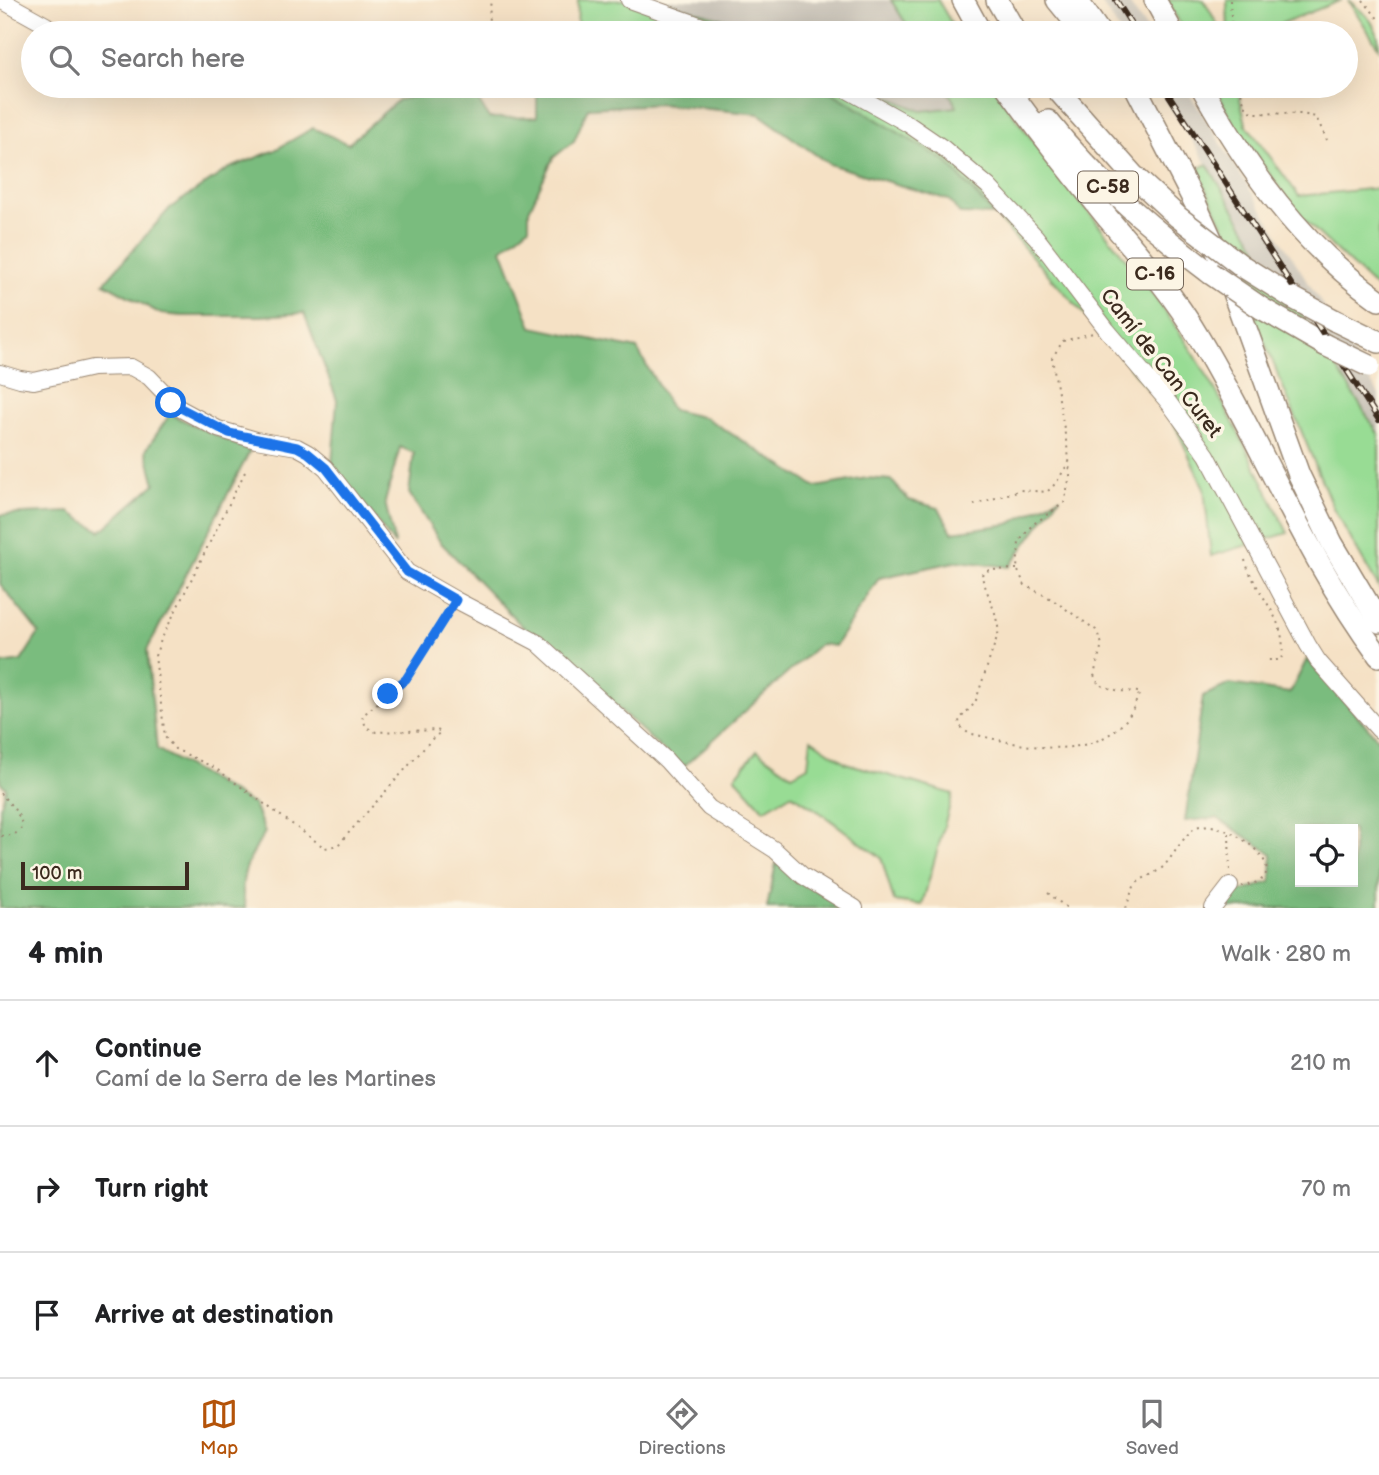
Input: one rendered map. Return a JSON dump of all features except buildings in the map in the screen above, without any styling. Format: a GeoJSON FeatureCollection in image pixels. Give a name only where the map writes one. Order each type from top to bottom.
{"type":"FeatureCollection","features":[{"type":"Feature","properties":{"kind":"highway"},"geometry":{"type":"LineString","coordinates":[[962,0],[974,21]]}},
{"type":"Feature","properties":{"kind":"highway"},"geometry":{"type":"LineString","coordinates":[[997,0],[1009,21]]}},
{"type":"Feature","properties":{"kind":"highway"},"geometry":{"type":"LineString","coordinates":[[1057,0],[1074,21]]}},
{"type":"Feature","properties":{"kind":"highway"},"geometry":{"type":"LineString","coordinates":[[1077,0],[1092,21]]}},
{"type":"Feature","properties":{"kind":"highway"},"geometry":{"type":"LineString","coordinates":[[1154,0],[1166,21]]}},
{"type":"Feature","properties":{"kind":"highway","name":"C-16"},"geometry":{"type":"LineString","coordinates":[[1015,98],[1051,148],[1159,279],[1198,335],[1315,555],[1356,624],[1379,656]]}},
{"type":"Feature","properties":{"kind":"highway","name":"C-58"},"geometry":{"type":"LineString","coordinates":[[1031,98],[1093,173],[1145,223],[1210,274],[1261,307],[1325,345],[1374,368]]}},
{"type":"Feature","properties":{"kind":"highway","name":"C-58"},"geometry":{"type":"LineString","coordinates":[[1065,98],[1133,175],[1178,217],[1242,266],[1293,298],[1379,342]]}},
{"type":"Feature","properties":{"kind":"highway"},"geometry":{"type":"LineString","coordinates":[[1131,98],[1168,152]]}},
{"type":"Feature","properties":{"kind":"highway"},"geometry":{"type":"LineString","coordinates":[[1141,98],[1196,205],[1223,265],[1299,475],[1332,544],[1379,622]]}},
{"type":"Feature","properties":{"kind":"highway"},"geometry":{"type":"LineString","coordinates":[[1208,98],[1247,160],[1290,219],[1341,270],[1379,300]]}},
{"type":"Feature","properties":{"kind":"street"},"geometry":{"type":"LineString","coordinates":[[1,0],[39,21]]}},
{"type":"Feature","properties":{"kind":"street"},"geometry":{"type":"LineString","coordinates":[[629,0],[688,21]]}},
{"type":"Feature","properties":{"kind":"street","name":"Camí de Can Curet"},"geometry":{"type":"LineString","coordinates":[[861,98],[908,124],[968,167],[1036,237],[1107,330],[1169,403],[1207,455],[1318,661],[1379,730]]}},
{"type":"Feature","properties":{"kind":"street"},"geometry":{"type":"LineString","coordinates":[[0,373],[34,381],[92,368],[131,368],[149,377],[179,408],[218,429],[256,440],[297,447],[326,468],[407,572],[538,643],[666,760],[709,808],[775,850],[803,876],[855,908]]}},
{"type":"Feature","properties":{"kind":"street"},"geometry":{"type":"LineString","coordinates":[[1213,908],[1230,887]]}},
{"type":"Feature","properties":{"kind":"path"},"geometry":{"type":"LineString","coordinates":[[488,21],[491,0]]}},
{"type":"Feature","properties":{"kind":"path"},"geometry":{"type":"LineString","coordinates":[[1230,0],[1231,21]]}},
{"type":"Feature","properties":{"kind":"path"},"geometry":{"type":"LineString","coordinates":[[1363,0],[1379,20]]}},
{"type":"Feature","properties":{"kind":"path"},"geometry":{"type":"LineString","coordinates":[[1243,98],[1245,106],[1253,113],[1302,114],[1316,117],[1327,141]]}},
{"type":"Feature","properties":{"kind":"path"},"geometry":{"type":"LineString","coordinates":[[1017,569],[989,570],[981,575],[999,631],[975,704],[959,720],[960,726],[968,733],[1053,749],[1102,740],[1127,720],[1140,691],[1119,691],[1099,685],[1094,675],[1102,644],[1096,630],[1053,600],[1025,585],[1017,569],[1019,542],[1032,525],[1064,503],[1070,476],[1052,358],[1063,341],[1107,330]]}},
{"type":"Feature","properties":{"kind":"path"},"geometry":{"type":"LineString","coordinates":[[974,505],[1020,490],[1047,492],[1056,483],[1069,461]]}},
{"type":"Feature","properties":{"kind":"path"},"geometry":{"type":"LineString","coordinates":[[245,472],[155,656],[165,737],[175,749],[215,768],[325,848],[338,845],[433,738],[441,733],[437,730],[376,732],[366,727],[362,716],[406,679],[456,600]]}},
{"type":"Feature","properties":{"kind":"path"},"geometry":{"type":"LineString","coordinates":[[1258,549],[1249,551],[1245,562],[1275,617],[1284,648],[1281,660],[1266,660]]}},
{"type":"Feature","properties":{"kind":"path"},"geometry":{"type":"LineString","coordinates":[[0,793],[20,815],[22,821],[20,831],[16,834],[0,836]]}},
{"type":"Feature","properties":{"kind":"path"},"geometry":{"type":"LineString","coordinates":[[1126,908],[1136,884],[1158,872],[1193,829],[1211,825],[1221,827],[1255,847],[1267,864],[1267,872],[1261,880],[1251,885],[1230,887],[1229,833]]}},
{"type":"Feature","properties":{"kind":"path"},"geometry":{"type":"LineString","coordinates":[[1048,893],[1067,908]]}},
{"type":"Feature","properties":{"kind":"shaded area"},"geometry":{"type":"Polygon","coordinates":[[[656,0],[891,0],[904,21],[730,21],[656,0]]]}},
{"type":"Feature","properties":{"kind":"shaded area"},"geometry":{"type":"Polygon","coordinates":[[[1099,0],[1127,0],[1141,21],[1113,21],[1099,0]]]}},
{"type":"Feature","properties":{"kind":"shaded area"},"geometry":{"type":"Polygon","coordinates":[[[890,98],[952,98],[958,107],[921,111],[890,98]]]}},
{"type":"Feature","properties":{"kind":"shaded area"},"geometry":{"type":"Polygon","coordinates":[[[1164,98],[1192,98],[1205,118],[1379,395],[1379,435],[1316,335],[1268,266],[1164,98]]]}},
{"type":"Feature","properties":{"kind":"green space"},"geometry":{"type":"Polygon","coordinates":[[[578,0],[656,0],[730,21],[577,21],[578,0]]]}},
{"type":"Feature","properties":{"kind":"green space"},"geometry":{"type":"Polygon","coordinates":[[[891,0],[938,0],[950,21],[904,21],[891,0]]]}},
{"type":"Feature","properties":{"kind":"green space"},"geometry":{"type":"Polygon","coordinates":[[[1167,0],[1204,0],[1215,21],[1178,21],[1167,0]]]}},
{"type":"Feature","properties":{"kind":"green space"},"geometry":{"type":"Polygon","coordinates":[[[1227,0],[1342,0],[1288,21],[1228,21],[1227,0]]]}},
{"type":"Feature","properties":{"kind":"green space"},"geometry":{"type":"Polygon","coordinates":[[[1348,0],[1366,15],[1374,26],[1379,48],[1348,0]]]}},
{"type":"Feature","properties":{"kind":"green space"},"geometry":{"type":"Polygon","coordinates":[[[477,98],[489,118],[537,117],[537,98],[841,98],[947,162],[994,215],[960,214],[949,200],[829,164],[759,114],[660,104],[588,108],[574,141],[553,158],[529,210],[529,227],[502,249],[532,327],[637,349],[672,410],[706,418],[816,487],[867,478],[891,480],[909,500],[939,508],[952,532],[1009,524],[1060,497],[1009,567],[959,561],[879,578],[835,646],[820,644],[682,768],[589,681],[520,624],[440,542],[409,493],[414,453],[400,447],[385,502],[395,545],[332,464],[337,400],[304,313],[261,316],[161,314],[104,283],[170,208],[228,169],[273,151],[313,128],[348,144],[398,100],[477,98]]]}},
{"type":"Feature","properties":{"kind":"green space"},"geometry":{"type":"Polygon","coordinates":[[[841,98],[890,98],[921,111],[957,107],[952,98],[1001,98],[1171,319],[1232,420],[1288,533],[1211,556],[1204,488],[1172,419],[1110,343],[947,162],[841,98]]]}},
{"type":"Feature","properties":{"kind":"green space"},"geometry":{"type":"Polygon","coordinates":[[[1220,98],[1240,98],[1246,124],[1299,196],[1379,188],[1379,291],[1296,212],[1232,121],[1220,98]]]}},
{"type":"Feature","properties":{"kind":"green space"},"geometry":{"type":"Polygon","coordinates":[[[1207,164],[1268,266],[1316,335],[1379,435],[1379,588],[1333,508],[1260,331],[1224,227],[1197,170],[1207,164]]]}},
{"type":"Feature","properties":{"kind":"green space"},"geometry":{"type":"Polygon","coordinates":[[[170,414],[250,451],[147,650],[157,749],[254,805],[265,832],[246,868],[243,897],[246,908],[0,908],[0,808],[6,788],[0,782],[0,664],[21,661],[39,633],[0,584],[0,515],[69,512],[101,531],[155,484],[146,450],[170,414]]]}},
{"type":"Feature","properties":{"kind":"green space"},"geometry":{"type":"Polygon","coordinates":[[[1307,659],[1379,740],[1379,908],[1221,908],[1229,895],[1271,882],[1272,854],[1217,818],[1185,821],[1203,696],[1230,684],[1290,693],[1307,659]]]}},
{"type":"Feature","properties":{"kind":"green space"},"geometry":{"type":"Polygon","coordinates":[[[811,739],[846,763],[953,794],[922,905],[894,901],[881,857],[815,809],[791,794],[764,810],[735,777],[757,750],[792,775],[808,766],[811,739]]]}},
{"type":"Feature","properties":{"kind":"green space"},"geometry":{"type":"Polygon","coordinates":[[[776,863],[842,908],[767,908],[776,863]]]}},
{"type":"Feature","properties":{"kind":"railway"},"geometry":{"type":"LineString","coordinates":[[1116,0],[1129,21]]}},
{"type":"Feature","properties":{"kind":"railway"},"geometry":{"type":"LineString","coordinates":[[1171,98],[1379,420]]}},
{"type":"Feature","properties":{"kind":"route"},"geometry":{"type":"LineString","coordinates":[[171,403],[218,429],[256,440],[282,443],[308,453],[326,468],[407,572],[456,600],[406,679],[388,694]]}}]}
